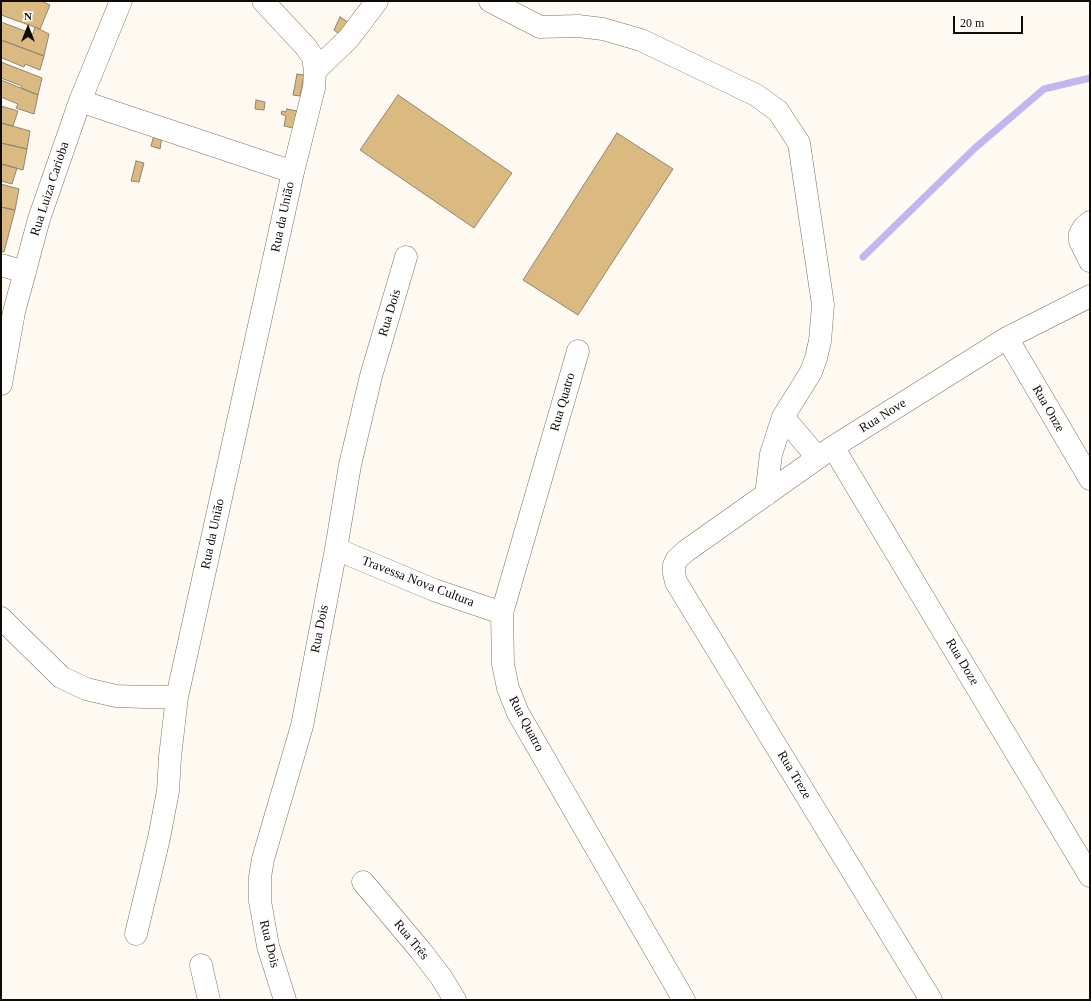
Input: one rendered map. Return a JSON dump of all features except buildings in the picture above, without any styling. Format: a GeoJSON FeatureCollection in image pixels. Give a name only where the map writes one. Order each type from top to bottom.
{"type":"FeatureCollection","features":[{"type":"Feature","properties":{"kind":"street","name":"Rua Luiza Carioba"},"geometry":{"type":"LineString","coordinates":[[1,384],[14,312],[39,219],[80,101],[121,1]]}},
{"type":"Feature","properties":{"kind":"street","name":"Rua da União"},"geometry":{"type":"LineString","coordinates":[[136,934],[159,838],[168,791],[170,757],[177,697],[293,172],[314,88],[315,71],[313,57],[305,46],[263,1]]}},
{"type":"Feature","properties":{"kind":"street"},"geometry":{"type":"LineString","coordinates":[[315,71],[349,38],[377,1]]}},
{"type":"Feature","properties":{"kind":"street"},"geometry":{"type":"LineString","coordinates":[[490,1],[540,27],[578,26],[603,29],[642,40],[756,95],[778,110],[799,143],[823,305],[820,341],[816,358],[810,372],[784,417],[771,454],[766,495]]}},
{"type":"Feature","properties":{"kind":"street","name":"Rua da União"},"geometry":{"type":"LineString","coordinates":[[80,101],[293,172]]}},
{"type":"Feature","properties":{"kind":"street"},"geometry":{"type":"LineString","coordinates":[[1090,222],[1084,227],[1080,234],[1080,241],[1090,261]]}},
{"type":"Feature","properties":{"kind":"street","name":"Rua Dois"},"geometry":{"type":"LineString","coordinates":[[285,1000],[268,946],[260,901],[260,877],[263,859],[302,726],[336,549],[350,465],[367,391],[406,258]]}},
{"type":"Feature","properties":{"kind":"street"},"geometry":{"type":"LineString","coordinates":[[1,265],[25,272]]}},
{"type":"Feature","properties":{"kind":"street","name":"Rua Nove"},"geometry":{"type":"LineString","coordinates":[[686,551],[826,453],[1007,338],[1090,296]]}},
{"type":"Feature","properties":{"kind":"street","name":"Rua Onze"},"geometry":{"type":"LineString","coordinates":[[1007,338],[1090,480]]}},
{"type":"Feature","properties":{"kind":"street","name":"Rua Quatro"},"geometry":{"type":"LineString","coordinates":[[578,351],[502,613],[503,664],[508,688],[518,713],[684,1000]]}},
{"type":"Feature","properties":{"kind":"street","name":"Rua Doze"},"geometry":{"type":"LineString","coordinates":[[784,417],[826,453],[1090,876]]}},
{"type":"Feature","properties":{"kind":"street","name":"Travessa Nova Cultura"},"geometry":{"type":"LineString","coordinates":[[336,549],[434,590],[502,613]]}},
{"type":"Feature","properties":{"kind":"street","name":"Rua Treze"},"geometry":{"type":"LineString","coordinates":[[686,551],[677,559],[674,565],[676,582],[930,1000]]}},
{"type":"Feature","properties":{"kind":"street"},"geometry":{"type":"LineString","coordinates":[[1,618],[61,677],[86,689],[116,696],[145,698],[177,697]]}},
{"type":"Feature","properties":{"kind":"street","name":"Rua Três"},"geometry":{"type":"LineString","coordinates":[[363,882],[421,951],[441,977],[455,1000]]}},
{"type":"Feature","properties":{"kind":"street"},"geometry":{"type":"LineString","coordinates":[[200,965],[209,1000]]}},
{"type":"Feature","properties":{"kind":"waterway"},"geometry":{"type":"LineString","coordinates":[[863,257],[975,148],[1044,89],[1090,78]]}}]}
